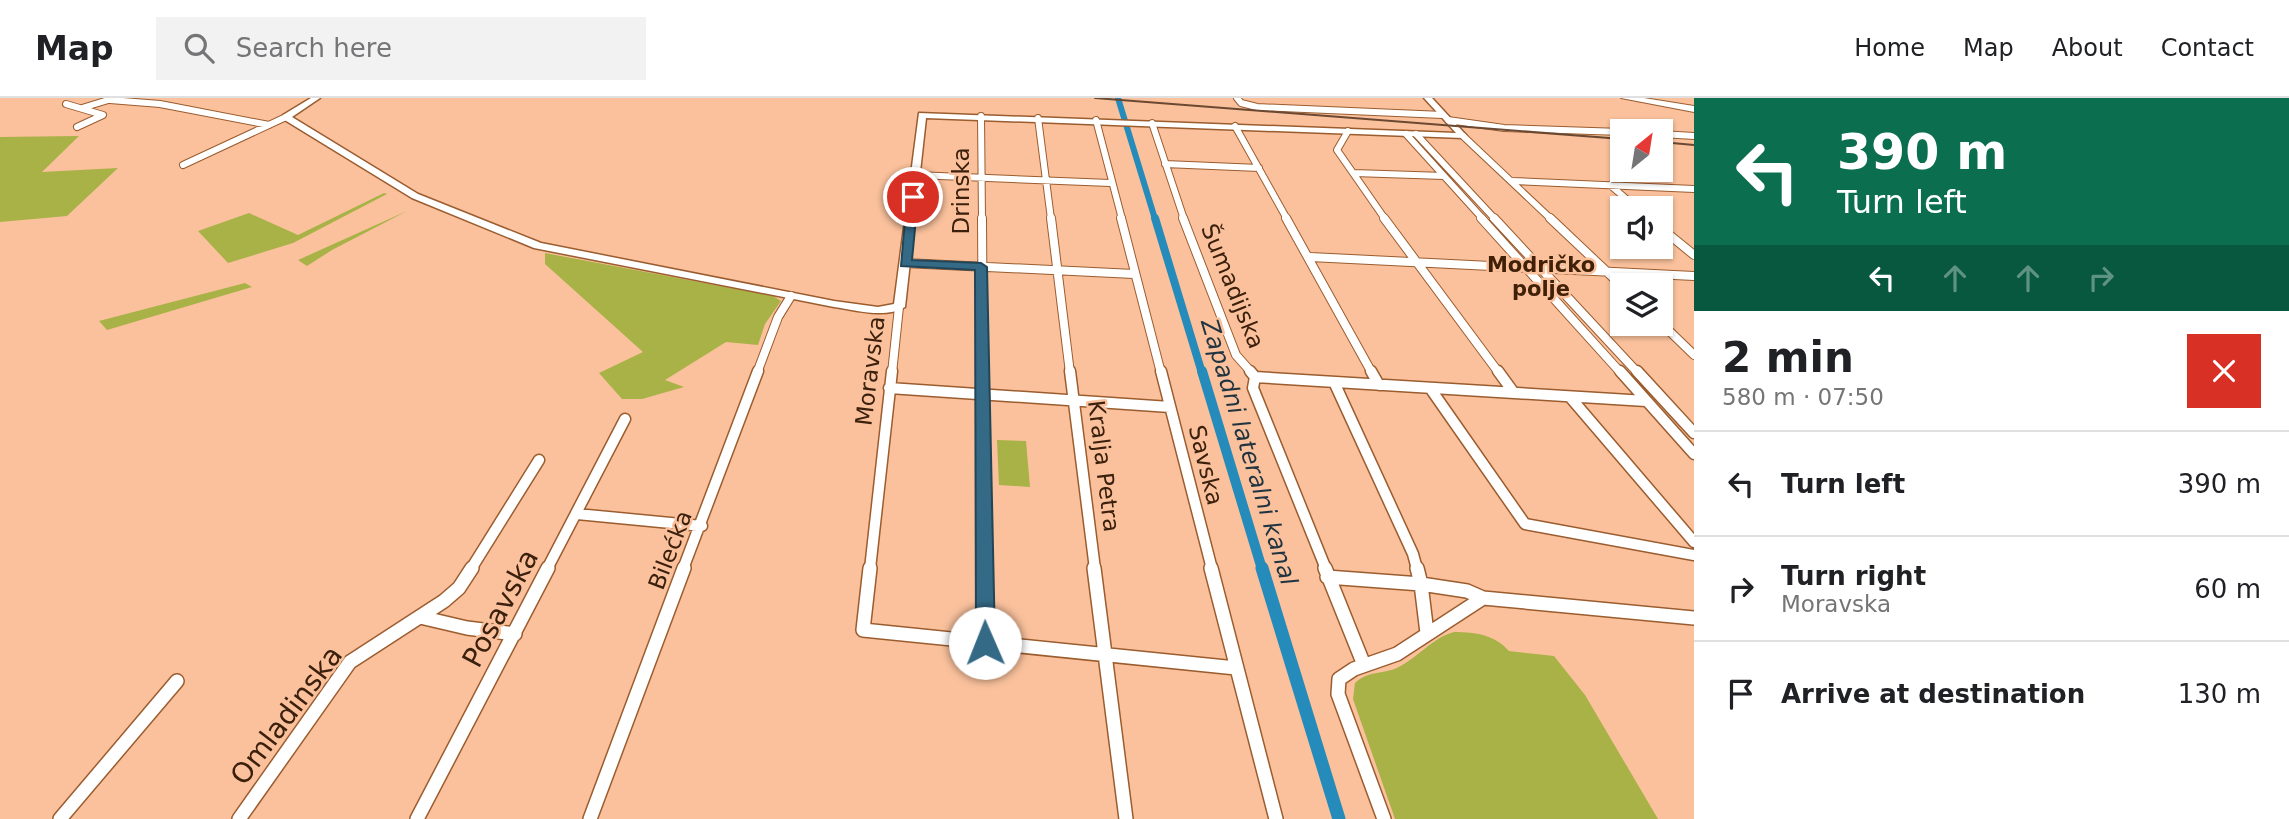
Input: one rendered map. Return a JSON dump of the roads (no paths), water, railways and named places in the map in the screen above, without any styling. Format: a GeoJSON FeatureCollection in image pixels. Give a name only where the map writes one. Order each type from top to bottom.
{"type":"FeatureCollection","features":[{"type":"Feature","properties":{"kind":"main road"},"geometry":{"type":"LineString","coordinates":[[1626,98],[1694,108]]}},
{"type":"Feature","properties":{"kind":"street"},"geometry":{"type":"LineString","coordinates":[[183,165],[286,117],[316,98]]}},
{"type":"Feature","properties":{"kind":"street"},"geometry":{"type":"LineString","coordinates":[[1237,98],[1241,103],[1257,107],[1446,117],[1504,128],[1610,132]]}},
{"type":"Feature","properties":{"kind":"street"},"geometry":{"type":"LineString","coordinates":[[1428,98],[1463,136],[1609,273]]}},
{"type":"Feature","properties":{"kind":"street"},"geometry":{"type":"LineString","coordinates":[[82,108],[113,99],[160,104],[269,125]]}},
{"type":"Feature","properties":{"kind":"street"},"geometry":{"type":"LineString","coordinates":[[66,104],[103,116],[77,127]]}},
{"type":"Feature","properties":{"kind":"street","name":"Moravska"},"geometry":{"type":"LineString","coordinates":[[981,116],[925,114],[920,117],[862,620],[863,630],[867,633],[985,643]]}},
{"type":"Feature","properties":{"kind":"street"},"geometry":{"type":"LineString","coordinates":[[981,116],[1463,136]]}},
{"type":"Feature","properties":{"kind":"street","name":"Drinska"},"geometry":{"type":"LineString","coordinates":[[981,116],[979,178],[985,643]]}},
{"type":"Feature","properties":{"kind":"street"},"geometry":{"type":"LineString","coordinates":[[286,117],[415,196],[538,246],[867,309],[898,307]]}},
{"type":"Feature","properties":{"kind":"street","name":"Kralja Petra"},"geometry":{"type":"LineString","coordinates":[[1038,118],[1126,819]]}},
{"type":"Feature","properties":{"kind":"street","name":"Savska"},"geometry":{"type":"LineString","coordinates":[[1096,120],[1110,183],[1276,819]]}},
{"type":"Feature","properties":{"kind":"street","name":"Šumadijska"},"geometry":{"type":"LineString","coordinates":[[1152,123],[1236,355],[1255,377],[1253,388],[1326,578],[1364,665]]}},
{"type":"Feature","properties":{"kind":"street"},"geometry":{"type":"LineString","coordinates":[[1235,126],[1379,385]]}},
{"type":"Feature","properties":{"kind":"street"},"geometry":{"type":"LineString","coordinates":[[1348,131],[1337,150],[1416,263],[1514,393]]}},
{"type":"Feature","properties":{"kind":"street"},"geometry":{"type":"LineString","coordinates":[[1411,134],[1444,176],[1694,454]]}},
{"type":"Feature","properties":{"kind":"street"},"geometry":{"type":"LineString","coordinates":[[1411,134],[1543,270],[1694,433]]}},
{"type":"Feature","properties":{"kind":"street"},"geometry":{"type":"LineString","coordinates":[[1673,135],[1694,136]]}},
{"type":"Feature","properties":{"kind":"street"},"geometry":{"type":"LineString","coordinates":[[1165,164],[1259,168]]}},
{"type":"Feature","properties":{"kind":"street"},"geometry":{"type":"LineString","coordinates":[[1354,173],[1444,176]]}},
{"type":"Feature","properties":{"kind":"street"},"geometry":{"type":"LineString","coordinates":[[915,175],[1110,183]]}},
{"type":"Feature","properties":{"kind":"street"},"geometry":{"type":"LineString","coordinates":[[1512,181],[1694,189]]}},
{"type":"Feature","properties":{"kind":"street"},"geometry":{"type":"LineString","coordinates":[[1610,186],[1622,196]]}},
{"type":"Feature","properties":{"kind":"street"},"geometry":{"type":"LineString","coordinates":[[1673,238],[1694,255]]}},
{"type":"Feature","properties":{"kind":"street"},"geometry":{"type":"LineString","coordinates":[[1310,257],[1694,276]]}},
{"type":"Feature","properties":{"kind":"street"},"geometry":{"type":"LineString","coordinates":[[905,263],[1134,274]]}},
{"type":"Feature","properties":{"kind":"street","name":"Bilećka"},"geometry":{"type":"LineString","coordinates":[[590,819],[702,526],[778,317],[791,296]]}},
{"type":"Feature","properties":{"kind":"street"},"geometry":{"type":"LineString","coordinates":[[1673,335],[1694,355]]}},
{"type":"Feature","properties":{"kind":"street"},"geometry":{"type":"LineString","coordinates":[[1255,377],[1646,401]]}},
{"type":"Feature","properties":{"kind":"street"},"geometry":{"type":"LineString","coordinates":[[1334,382],[1413,554],[1421,584],[1427,633]]}},
{"type":"Feature","properties":{"kind":"street"},"geometry":{"type":"LineString","coordinates":[[890,388],[1170,407]]}},
{"type":"Feature","properties":{"kind":"street"},"geometry":{"type":"LineString","coordinates":[[1430,388],[1524,524],[1694,555]]}},
{"type":"Feature","properties":{"kind":"street"},"geometry":{"type":"LineString","coordinates":[[1570,397],[1633,469],[1653,498],[1694,542]]}},
{"type":"Feature","properties":{"kind":"street","name":"Posavska"},"geometry":{"type":"LineString","coordinates":[[417,819],[625,419]]}},
{"type":"Feature","properties":{"kind":"street","name":"Omladinska"},"geometry":{"type":"LineString","coordinates":[[239,819],[350,662],[444,601],[470,574],[539,460]]}},
{"type":"Feature","properties":{"kind":"street"},"geometry":{"type":"LineString","coordinates":[[577,514],[702,526]]}},
{"type":"Feature","properties":{"kind":"street"},"geometry":{"type":"LineString","coordinates":[[1326,578],[1421,584],[1467,591],[1483,598],[1694,618]]}},
{"type":"Feature","properties":{"kind":"street"},"geometry":{"type":"LineString","coordinates":[[1384,819],[1336,685],[1346,672],[1386,659],[1468,604],[1483,598]]}},
{"type":"Feature","properties":{"kind":"street"},"geometry":{"type":"LineString","coordinates":[[420,617],[467,628],[515,634]]}},
{"type":"Feature","properties":{"kind":"street"},"geometry":{"type":"LineString","coordinates":[[985,643],[1236,668]]}},
{"type":"Feature","properties":{"kind":"street"},"geometry":{"type":"LineString","coordinates":[[60,819],[177,681]]}},
{"type":"Feature","properties":{"kind":"waterway","name":"Zapadni lateralni kanal"},"geometry":{"type":"LineString","coordinates":[[1118,98],[1155,219]]}},
{"type":"Feature","properties":{"kind":"waterway","name":"Zapadni lateralni kanal"},"geometry":{"type":"LineString","coordinates":[[1155,218],[1202,373]]}},
{"type":"Feature","properties":{"kind":"waterway","name":"Zapadni lateralni kanal"},"geometry":{"type":"LineString","coordinates":[[1202,371],[1262,569]]}},
{"type":"Feature","properties":{"kind":"waterway","name":"Zapadni lateralni kanal"},"geometry":{"type":"LineString","coordinates":[[1262,568],[1339,819]]}},
{"type":"Feature","properties":{"kind":"railway"},"geometry":{"type":"LineString","coordinates":[[1095,98],[1610,138]]}},
{"type":"Feature","properties":{"kind":"railway"},"geometry":{"type":"LineString","coordinates":[[1673,143],[1694,145]]}},
{"type":"Feature","properties":{"kind":"district","name":"Modričko polje"},"geometry":{"type":"Point","coordinates":[1541,277]}}]}
